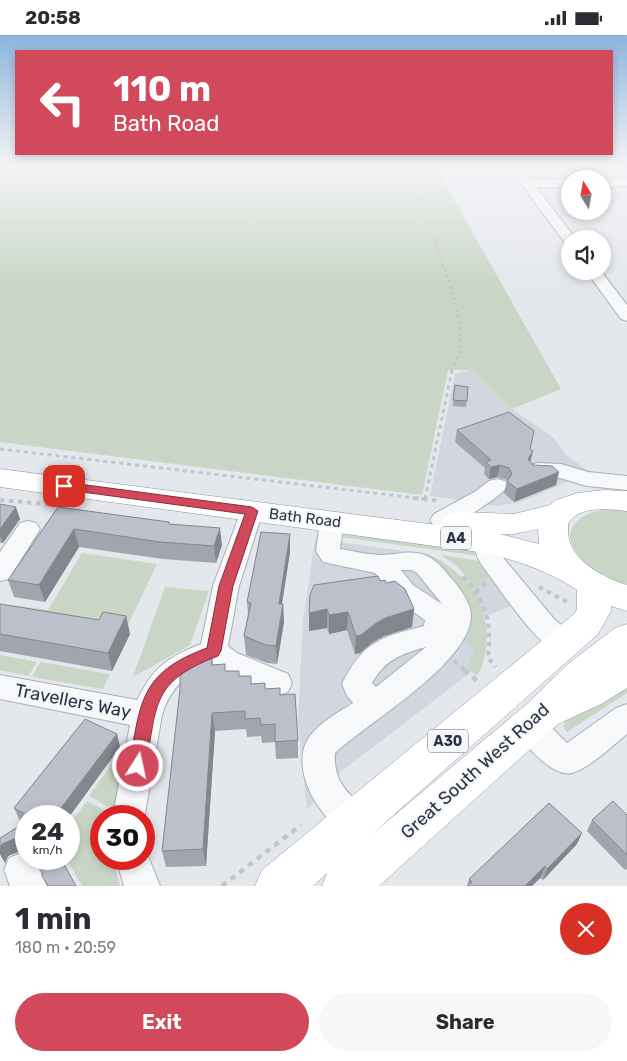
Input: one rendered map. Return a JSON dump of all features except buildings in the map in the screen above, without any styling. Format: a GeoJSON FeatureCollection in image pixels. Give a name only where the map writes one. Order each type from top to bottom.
{"type":"FeatureCollection","features":[{"type":"Feature","properties":{"kind":"highway","name":"Bath Road"},"geometry":{"type":"LineString","coordinates":[[0,463],[437,507],[526,551],[592,590]]}},
{"type":"Feature","properties":{"kind":"highway","name":"Bath Road"},"geometry":{"type":"LineString","coordinates":[[0,478],[332,521],[492,533],[514,524],[601,499],[627,501]]}},
{"type":"Feature","properties":{"kind":"highway"},"geometry":{"type":"LineString","coordinates":[[570,507],[552,526],[554,543],[592,590]]}},
{"type":"Feature","properties":{"kind":"highway","name":"A30"},"geometry":{"type":"LineString","coordinates":[[278,886],[354,823],[592,617],[595,604],[592,590]]}},
{"type":"Feature","properties":{"kind":"highway","name":"Great South West Road"},"geometry":{"type":"LineString","coordinates":[[345,886],[536,721],[580,673],[627,638]]}},
{"type":"Feature","properties":{"kind":"highway"},"geometry":{"type":"LineString","coordinates":[[536,721],[627,669]]}},
{"type":"Feature","properties":{"kind":"street"},"geometry":{"type":"LineString","coordinates":[[544,206],[562,230]]}},
{"type":"Feature","properties":{"kind":"street"},"geometry":{"type":"LineString","coordinates":[[601,280],[627,316]]}},
{"type":"Feature","properties":{"kind":"street"},"geometry":{"type":"LineString","coordinates":[[538,470],[562,471],[587,479],[627,483]]}},
{"type":"Feature","properties":{"kind":"street"},"geometry":{"type":"LineString","coordinates":[[570,507],[605,481],[627,470]]}},
{"type":"Feature","properties":{"kind":"street"},"geometry":{"type":"LineString","coordinates":[[437,507],[491,491],[488,508],[492,533],[487,551],[490,558],[546,628],[563,642]]}},
{"type":"Feature","properties":{"kind":"street"},"geometry":{"type":"LineString","coordinates":[[252,511],[226,586],[213,651],[227,661],[278,683]]}},
{"type":"Feature","properties":{"kind":"street"},"geometry":{"type":"LineString","coordinates":[[332,521],[328,551],[331,555],[387,570],[404,592],[438,615],[438,626],[433,634],[400,643],[378,655],[370,662],[356,684],[360,691],[374,705]]}},
{"type":"Feature","properties":{"kind":"street"},"geometry":{"type":"LineString","coordinates":[[0,572],[28,529]]}},
{"type":"Feature","properties":{"kind":"street"},"geometry":{"type":"LineString","coordinates":[[354,823],[336,805],[323,787],[320,778],[319,750],[324,743],[442,651],[458,621],[457,608],[449,593],[423,565],[408,560],[387,570]]}},
{"type":"Feature","properties":{"kind":"street","name":"Travellers Way"},"geometry":{"type":"LineString","coordinates":[[131,805],[152,695],[164,679],[191,660],[213,651]]}},
{"type":"Feature","properties":{"kind":"street","name":"Travellers Way"},"geometry":{"type":"LineString","coordinates":[[0,687],[147,715]]}},
{"type":"Feature","properties":{"kind":"street"},"geometry":{"type":"LineString","coordinates":[[536,721],[553,750],[568,759],[573,758],[624,724]]}},
{"type":"Feature","properties":{"kind":"street"},"geometry":{"type":"LineString","coordinates":[[137,870],[142,886]]}},
{"type":"Feature","properties":{"kind":"path"},"geometry":{"type":"LineString","coordinates":[[0,449],[437,507],[452,370],[460,354],[460,332],[452,289],[419,206]]}},
{"type":"Feature","properties":{"kind":"path"},"geometry":{"type":"LineString","coordinates":[[533,585],[592,590]]}},
{"type":"Feature","properties":{"kind":"path"},"geometry":{"type":"LineString","coordinates":[[222,886],[305,822]]}},
{"type":"Feature","properties":{"kind":"shaded area"},"geometry":{"type":"Polygon","coordinates":[[[472,370],[512,409],[554,438],[566,455],[590,472],[521,502],[497,506],[430,496],[455,374],[472,370]]]}},
{"type":"Feature","properties":{"kind":"shaded area"},"geometry":{"type":"Polygon","coordinates":[[[315,539],[427,554],[447,565],[460,577],[490,567],[519,603],[480,618],[475,667],[466,676],[343,770],[307,810],[298,721],[303,620],[315,539]]]}},
{"type":"Feature","properties":{"kind":"green space"},"geometry":{"type":"Polygon","coordinates":[[[0,206],[457,206],[561,389],[512,409],[472,370],[448,370],[422,495],[0,442],[0,206]]]}},
{"type":"Feature","properties":{"kind":"green space"},"geometry":{"type":"Polygon","coordinates":[[[611,509],[627,511],[627,586],[604,576],[583,561],[571,541],[571,532],[580,518],[611,509]]]}},
{"type":"Feature","properties":{"kind":"green space"},"geometry":{"type":"Polygon","coordinates":[[[347,533],[471,550],[480,556],[341,537],[347,533]]]}},
{"type":"Feature","properties":{"kind":"green space"},"geometry":{"type":"Polygon","coordinates":[[[82,553],[157,564],[128,625],[5,617],[13,605],[48,610],[82,553]]]}},
{"type":"Feature","properties":{"kind":"green space"},"geometry":{"type":"Polygon","coordinates":[[[427,554],[440,560],[463,579],[479,604],[487,632],[484,658],[477,676],[467,668],[473,654],[474,645],[465,642],[469,633],[470,616],[426,557],[427,554]]]}},
{"type":"Feature","properties":{"kind":"green space"},"geometry":{"type":"Polygon","coordinates":[[[441,555],[480,561],[489,575],[476,589],[458,567],[441,555]]]}},
{"type":"Feature","properties":{"kind":"green space"},"geometry":{"type":"Polygon","coordinates":[[[165,587],[209,591],[190,645],[133,677],[165,587]]]}},
{"type":"Feature","properties":{"kind":"green space"},"geometry":{"type":"Polygon","coordinates":[[[0,655],[37,662],[28,676],[0,670],[0,655]]]}},
{"type":"Feature","properties":{"kind":"green space"},"geometry":{"type":"Polygon","coordinates":[[[40,662],[110,674],[103,689],[32,677],[40,662]]]}},
{"type":"Feature","properties":{"kind":"green space"},"geometry":{"type":"Polygon","coordinates":[[[627,679],[627,693],[567,732],[564,725],[567,718],[627,679]]]}},
{"type":"Feature","properties":{"kind":"green space"},"geometry":{"type":"Polygon","coordinates":[[[122,750],[126,750],[117,805],[105,805],[89,796],[122,750]]]}},
{"type":"Feature","properties":{"kind":"green space"},"geometry":{"type":"Polygon","coordinates":[[[87,801],[95,805],[90,805],[90,870],[116,870],[121,886],[82,886],[73,870],[80,870],[80,810],[87,801]]]}},
{"type":"Feature","properties":{"kind":"route"},"geometry":{"type":"LineString","coordinates":[[64,486],[252,511],[226,586],[213,651],[191,660],[175,670],[164,679],[152,695],[138,766]]}}]}
